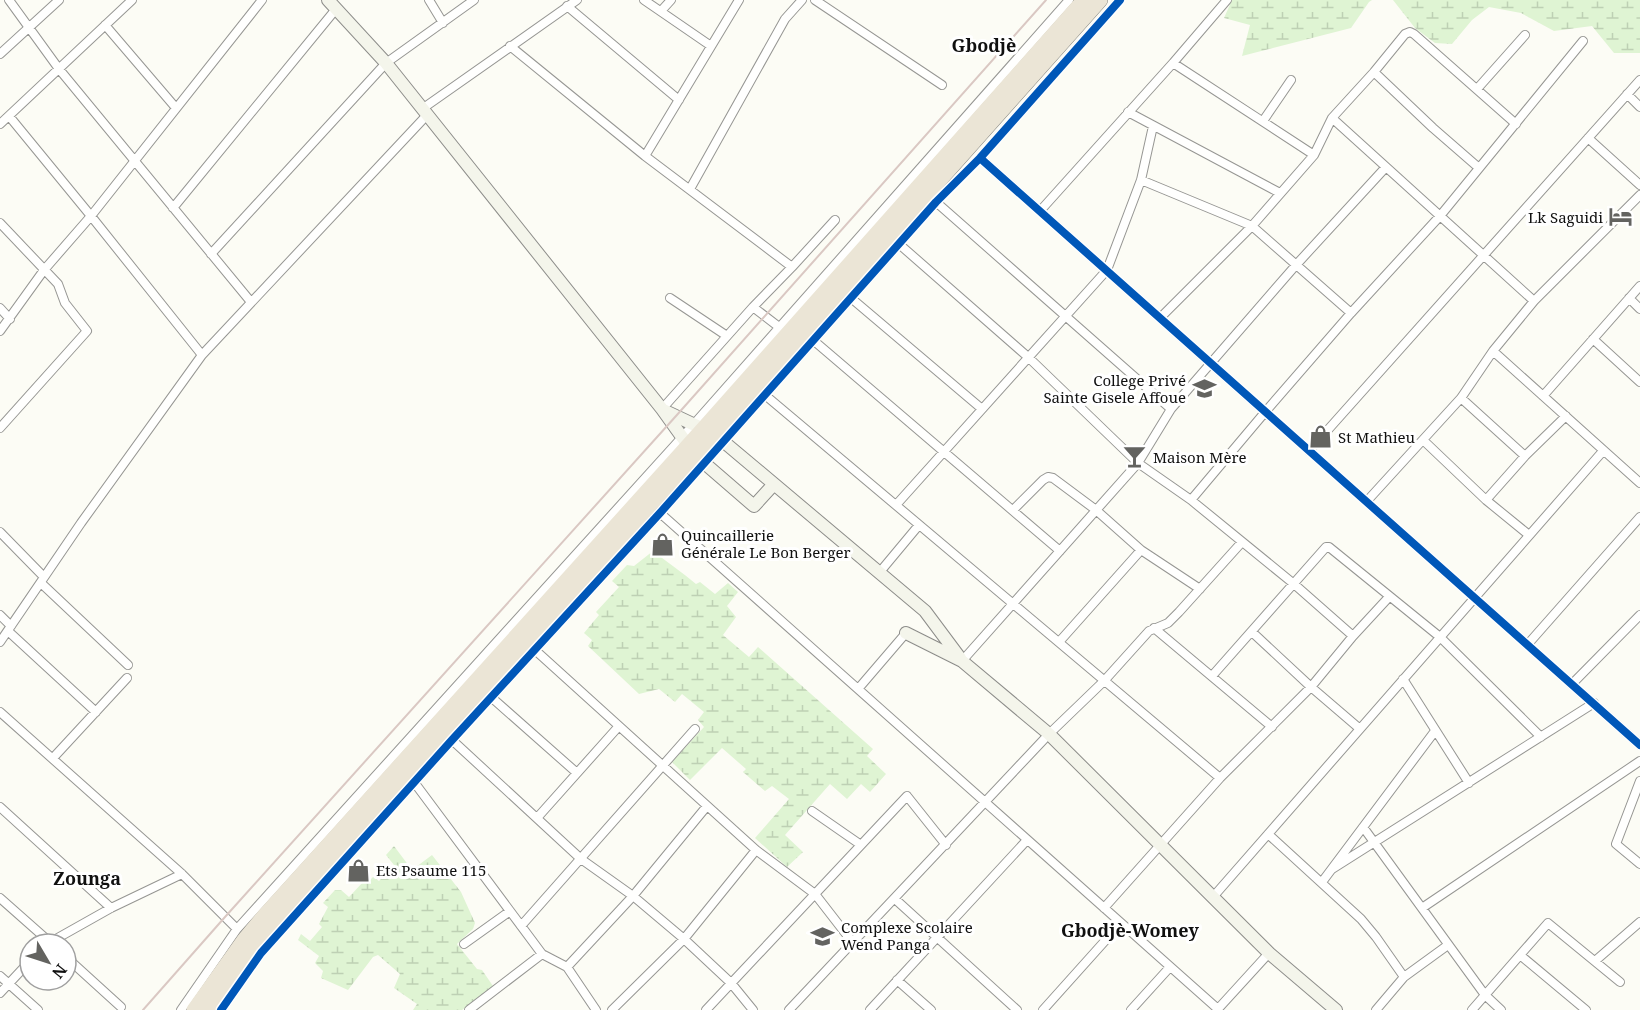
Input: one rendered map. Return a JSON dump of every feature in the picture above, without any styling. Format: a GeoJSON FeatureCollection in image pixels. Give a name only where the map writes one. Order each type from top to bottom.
{"type":"FeatureCollection","features":[{"type":"Feature","properties":{"kind":"highway"},"geometry":{"type":"LineString","coordinates":[[709,432],[1084,0]]}},
{"type":"Feature","properties":{"kind":"highway"},"geometry":{"type":"LineString","coordinates":[[194,1010],[226,963],[264,916],[709,432],[1100,0]]}},
{"type":"Feature","properties":{"kind":"highway"},"geometry":{"type":"LineString","coordinates":[[209,1010],[241,963],[274,923],[692,450]]}},
{"type":"Feature","properties":{"kind":"street"},"geometry":{"type":"LineString","coordinates":[[9,0],[59,69],[251,302]]}},
{"type":"Feature","properties":{"kind":"street"},"geometry":{"type":"LineString","coordinates":[[0,54],[59,0]]}},
{"type":"Feature","properties":{"kind":"street"},"geometry":{"type":"LineString","coordinates":[[0,124],[132,0]]}},
{"type":"Feature","properties":{"kind":"street"},"geometry":{"type":"LineString","coordinates":[[0,331],[44,270],[92,216],[262,0]]}},
{"type":"Feature","properties":{"kind":"street"},"geometry":{"type":"LineString","coordinates":[[429,0],[443,23]]}},
{"type":"Feature","properties":{"kind":"street"},"geometry":{"type":"LineString","coordinates":[[212,254],[386,63],[474,0]]}},
{"type":"Feature","properties":{"kind":"street"},"geometry":{"type":"LineString","coordinates":[[0,642],[202,355],[424,112],[510,46],[577,0]]}},
{"type":"Feature","properties":{"kind":"street"},"geometry":{"type":"LineString","coordinates":[[644,0],[711,46]]}},
{"type":"Feature","properties":{"kind":"street"},"geometry":{"type":"LineString","coordinates":[[662,11],[671,0]]}},
{"type":"Feature","properties":{"kind":"street"},"geometry":{"type":"LineString","coordinates":[[645,156],[739,0]]}},
{"type":"Feature","properties":{"kind":"street"},"geometry":{"type":"LineString","coordinates":[[690,189],[785,18],[802,0]]}},
{"type":"Feature","properties":{"kind":"street"},"geometry":{"type":"LineString","coordinates":[[815,0],[942,85]]}},
{"type":"Feature","properties":{"kind":"street"},"geometry":{"type":"LineString","coordinates":[[181,1010],[237,929],[709,432],[779,327],[1069,0]]}},
{"type":"Feature","properties":{"kind":"street"},"geometry":{"type":"LineString","coordinates":[[709,432],[765,395],[936,202],[981,158],[1120,0]]}},
{"type":"Feature","properties":{"kind":"street"},"geometry":{"type":"LineString","coordinates":[[1040,211],[1227,0]]}},
{"type":"Feature","properties":{"kind":"street"},"geometry":{"type":"LineString","coordinates":[[173,208],[332,5],[386,63],[662,409],[692,450],[754,506],[774,484]]}},
{"type":"Feature","properties":{"kind":"street"},"geometry":{"type":"LineString","coordinates":[[567,6],[678,100]]}},
{"type":"Feature","properties":{"kind":"street"},"geometry":{"type":"LineString","coordinates":[[105,25],[176,108]]}},
{"type":"Feature","properties":{"kind":"street"},"geometry":{"type":"LineString","coordinates":[[1160,318],[1251,226],[1314,155],[1332,118],[1405,34],[1410,32],[1414,34],[1516,124]]}},
{"type":"Feature","properties":{"kind":"street"},"geometry":{"type":"LineString","coordinates":[[1477,89],[1525,35]]}},
{"type":"Feature","properties":{"kind":"street"},"geometry":{"type":"LineString","coordinates":[[1191,500],[1351,313],[1440,216],[1583,41]]}},
{"type":"Feature","properties":{"kind":"street"},"geometry":{"type":"LineString","coordinates":[[510,46],[645,156],[792,267]]}},
{"type":"Feature","properties":{"kind":"street"},"geometry":{"type":"LineString","coordinates":[[1173,63],[1314,155]]}},
{"type":"Feature","properties":{"kind":"street"},"geometry":{"type":"LineString","coordinates":[[1374,72],[1479,168]]}},
{"type":"Feature","properties":{"kind":"street"},"geometry":{"type":"LineString","coordinates":[[1263,121],[1291,80]]}},
{"type":"Feature","properties":{"kind":"street"},"geometry":{"type":"LineString","coordinates":[[1309,451],[1640,80]]}},
{"type":"Feature","properties":{"kind":"street"},"geometry":{"type":"LineString","coordinates":[[1627,94],[1640,107]]}},
{"type":"Feature","properties":{"kind":"street"},"geometry":{"type":"LineString","coordinates":[[1128,112],[1280,194]]}},
{"type":"Feature","properties":{"kind":"street"},"geometry":{"type":"LineString","coordinates":[[9,116],[202,355]]}},
{"type":"Feature","properties":{"kind":"street"},"geometry":{"type":"LineString","coordinates":[[1332,118],[1534,301]]}},
{"type":"Feature","properties":{"kind":"street"},"geometry":{"type":"LineString","coordinates":[[896,505],[1107,270],[1141,180],[1153,126]]}},
{"type":"Feature","properties":{"kind":"street"},"geometry":{"type":"LineString","coordinates":[[1588,138],[1640,185]]}},
{"type":"Feature","properties":{"kind":"street"},"geometry":{"type":"LineString","coordinates":[[981,158],[1640,745]]}},
{"type":"Feature","properties":{"kind":"street"},"geometry":{"type":"LineString","coordinates":[[962,661],[1138,463],[1171,409],[1296,265],[1386,167]]}},
{"type":"Feature","properties":{"kind":"street"},"geometry":{"type":"LineString","coordinates":[[1141,180],[1251,226],[1351,313]]}},
{"type":"Feature","properties":{"kind":"street"},"geometry":{"type":"LineString","coordinates":[[1367,501],[1461,398],[1493,351],[1534,301],[1640,195]]}},
{"type":"Feature","properties":{"kind":"street"},"geometry":{"type":"LineString","coordinates":[[936,202],[1171,409]]}},
{"type":"Feature","properties":{"kind":"street"},"geometry":{"type":"LineString","coordinates":[[662,409],[835,220]]}},
{"type":"Feature","properties":{"kind":"street"},"geometry":{"type":"LineString","coordinates":[[0,223],[58,284],[65,303],[87,331],[0,428]]}},
{"type":"Feature","properties":{"kind":"street"},"geometry":{"type":"LineString","coordinates":[[899,244],[1029,357],[1138,463],[1191,500],[1294,584],[1353,636]]}},
{"type":"Feature","properties":{"kind":"street"},"geometry":{"type":"LineString","coordinates":[[1543,396],[1640,286]]}},
{"type":"Feature","properties":{"kind":"street"},"geometry":{"type":"LineString","coordinates":[[670,298],[727,336]]}},
{"type":"Feature","properties":{"kind":"street"},"geometry":{"type":"LineString","coordinates":[[850,298],[982,409]]}},
{"type":"Feature","properties":{"kind":"street"},"geometry":{"type":"LineString","coordinates":[[1629,298],[1640,309]]}},
{"type":"Feature","properties":{"kind":"street"},"geometry":{"type":"LineString","coordinates":[[753,307],[779,327]]}},
{"type":"Feature","properties":{"kind":"street"},"geometry":{"type":"LineString","coordinates":[[0,308],[10,319]]}},
{"type":"Feature","properties":{"kind":"street"},"geometry":{"type":"LineString","coordinates":[[1593,339],[1640,382]]}},
{"type":"Feature","properties":{"kind":"street"},"geometry":{"type":"LineString","coordinates":[[813,340],[1060,551]]}},
{"type":"Feature","properties":{"kind":"street"},"geometry":{"type":"LineString","coordinates":[[1493,351],[1640,483]]}},
{"type":"Feature","properties":{"kind":"street"},"geometry":{"type":"LineString","coordinates":[[765,395],[1220,778]]}},
{"type":"Feature","properties":{"kind":"street"},"geometry":{"type":"LineString","coordinates":[[1461,398],[1525,456]]}},
{"type":"Feature","properties":{"kind":"street"},"geometry":{"type":"LineString","coordinates":[[662,409],[709,432],[926,611],[962,661]]}},
{"type":"Feature","properties":{"kind":"street"},"geometry":{"type":"LineString","coordinates":[[1486,500],[1525,456],[1566,416]]}},
{"type":"Feature","properties":{"kind":"street"},"geometry":{"type":"LineString","coordinates":[[1423,440],[1486,500],[1529,535]]}},
{"type":"Feature","properties":{"kind":"street"},"geometry":{"type":"LineString","coordinates":[[221,1010],[261,953],[660,513],[692,450]]}},
{"type":"Feature","properties":{"kind":"street"},"geometry":{"type":"LineString","coordinates":[[1213,897],[1603,451]]}},
{"type":"Feature","properties":{"kind":"street"},"geometry":{"type":"LineString","coordinates":[[1013,510],[1043,480],[1048,477],[1053,478],[1096,510],[1142,550],[1200,589]]}},
{"type":"Feature","properties":{"kind":"street"},"geometry":{"type":"LineString","coordinates":[[660,513],[1218,1010],[1269,953]]}},
{"type":"Feature","properties":{"kind":"street"},"geometry":{"type":"LineString","coordinates":[[1528,644],[1640,517]]}},
{"type":"Feature","properties":{"kind":"street"},"geometry":{"type":"LineString","coordinates":[[879,573],[919,525]]}},
{"type":"Feature","properties":{"kind":"street"},"geometry":{"type":"LineString","coordinates":[[0,532],[43,580],[128,665]]}},
{"type":"Feature","properties":{"kind":"street"},"geometry":{"type":"LineString","coordinates":[[789,1010],[1049,734],[1104,681],[1149,631],[1168,623],[1242,542]]}},
{"type":"Feature","properties":{"kind":"street"},"geometry":{"type":"LineString","coordinates":[[1212,676],[1326,547],[1329,547],[1440,637],[1541,737]]}},
{"type":"Feature","properties":{"kind":"street"},"geometry":{"type":"LineString","coordinates":[[1059,642],[1142,550]]}},
{"type":"Feature","properties":{"kind":"street"},"geometry":{"type":"LineString","coordinates":[[1104,908],[1220,778],[1311,687],[1389,597]]}},
{"type":"Feature","properties":{"kind":"street"},"geometry":{"type":"LineString","coordinates":[[0,615],[9,628],[96,712]]}},
{"type":"Feature","properties":{"kind":"street"},"geometry":{"type":"LineString","coordinates":[[1572,684],[1638,621]]}},
{"type":"Feature","properties":{"kind":"street"},"geometry":{"type":"LineString","coordinates":[[1154,628],[1272,727]]}},
{"type":"Feature","properties":{"kind":"street"},"geometry":{"type":"LineString","coordinates":[[1252,632],[1360,729]]}},
{"type":"Feature","properties":{"kind":"street"},"geometry":{"type":"LineString","coordinates":[[858,689],[906,633],[962,661],[1049,734],[1269,953],[1336,1010]]}},
{"type":"Feature","properties":{"kind":"street"},"geometry":{"type":"LineString","coordinates":[[535,650],[756,850],[815,894],[853,943]]}},
{"type":"Feature","properties":{"kind":"street"},"geometry":{"type":"LineString","coordinates":[[53,758],[127,678]]}},
{"type":"Feature","properties":{"kind":"street"},"geometry":{"type":"LineString","coordinates":[[1403,680],[1469,783]]}},
{"type":"Feature","properties":{"kind":"street"},"geometry":{"type":"LineString","coordinates":[[491,697],[577,773]]}},
{"type":"Feature","properties":{"kind":"street"},"geometry":{"type":"LineString","coordinates":[[1332,869],[1594,703]]}},
{"type":"Feature","properties":{"kind":"street"},"geometry":{"type":"LineString","coordinates":[[0,712],[183,874],[237,929]]}},
{"type":"Feature","properties":{"kind":"street"},"geometry":{"type":"LineString","coordinates":[[537,818],[619,726]]}},
{"type":"Feature","properties":{"kind":"street"},"geometry":{"type":"LineString","coordinates":[[521,926],[695,729]]}},
{"type":"Feature","properties":{"kind":"street"},"geometry":{"type":"LineString","coordinates":[[1322,882],[1435,731]]}},
{"type":"Feature","properties":{"kind":"street"},"geometry":{"type":"LineString","coordinates":[[452,741],[581,858],[633,896],[684,939],[731,983],[753,1010]]}},
{"type":"Feature","properties":{"kind":"street"},"geometry":{"type":"LineString","coordinates":[[1422,908],[1640,761]]}},
{"type":"Feature","properties":{"kind":"street"},"geometry":{"type":"LineString","coordinates":[[1640,781],[1616,844],[1640,864]]}},
{"type":"Feature","properties":{"kind":"street"},"geometry":{"type":"LineString","coordinates":[[414,782],[542,954],[567,968],[596,1010]]}},
{"type":"Feature","properties":{"kind":"street"},"geometry":{"type":"LineString","coordinates":[[706,1010],[907,796],[946,845]]}},
{"type":"Feature","properties":{"kind":"street"},"geometry":{"type":"LineString","coordinates":[[567,968],[633,896],[707,806]]}},
{"type":"Feature","properties":{"kind":"street"},"geometry":{"type":"LineString","coordinates":[[0,807],[111,908]]}},
{"type":"Feature","properties":{"kind":"street"},"geometry":{"type":"LineString","coordinates":[[812,811],[861,844]]}},
{"type":"Feature","properties":{"kind":"street"},"geometry":{"type":"LineString","coordinates":[[1364,827],[1485,995],[1501,1010]]}},
{"type":"Feature","properties":{"kind":"street"},"geometry":{"type":"LineString","coordinates":[[1268,834],[1361,919],[1404,977]]}},
{"type":"Feature","properties":{"kind":"street"},"geometry":{"type":"LineString","coordinates":[[870,1010],[1027,840]]}},
{"type":"Feature","properties":{"kind":"street"},"geometry":{"type":"LineString","coordinates":[[612,1010],[684,939],[756,850]]}},
{"type":"Feature","properties":{"kind":"street"},"geometry":{"type":"LineString","coordinates":[[68,932],[111,908],[183,874]]}},
{"type":"Feature","properties":{"kind":"street"},"geometry":{"type":"LineString","coordinates":[[0,898],[37,932]]}},
{"type":"Feature","properties":{"kind":"street"},"geometry":{"type":"LineString","coordinates":[[895,899],[1017,1010]]}},
{"type":"Feature","properties":{"kind":"street"},"geometry":{"type":"LineString","coordinates":[[464,944],[510,911]]}},
{"type":"Feature","properties":{"kind":"street"},"geometry":{"type":"LineString","coordinates":[[1595,961],[1640,922]]}},
{"type":"Feature","properties":{"kind":"street"},"geometry":{"type":"LineString","coordinates":[[1043,1010],[1121,923]]}},
{"type":"Feature","properties":{"kind":"street"},"geometry":{"type":"LineString","coordinates":[[1472,1010],[1548,923],[1620,982]]}},
{"type":"Feature","properties":{"kind":"street"},"geometry":{"type":"LineString","coordinates":[[1376,1010],[1404,977],[1448,945]]}},
{"type":"Feature","properties":{"kind":"street"},"geometry":{"type":"LineString","coordinates":[[469,1010],[542,954]]}},
{"type":"Feature","properties":{"kind":"street"},"geometry":{"type":"LineString","coordinates":[[1520,955],[1586,1010]]}},
{"type":"Feature","properties":{"kind":"street"},"geometry":{"type":"LineString","coordinates":[[1131,1010],[1170,967]]}},
{"type":"Feature","properties":{"kind":"street"},"geometry":{"type":"LineString","coordinates":[[78,968],[121,1007]]}},
{"type":"Feature","properties":{"kind":"street"},"geometry":{"type":"LineString","coordinates":[[0,993],[18,974]]}},
{"type":"Feature","properties":{"kind":"street"},"geometry":{"type":"LineString","coordinates":[[0,976],[38,1010]]}},
{"type":"Feature","properties":{"kind":"street"},"geometry":{"type":"LineString","coordinates":[[897,980],[931,1010]]}},
{"type":"Feature","properties":{"kind":"green space"},"geometry":{"type":"Polygon","coordinates":[[[1232,0],[1372,0],[1351,28],[1242,56],[1250,25],[1224,18],[1232,0]]]}},
{"type":"Feature","properties":{"kind":"green space"},"geometry":{"type":"Polygon","coordinates":[[[1393,0],[1640,0],[1640,53],[1614,53],[1592,26],[1554,31],[1521,13],[1489,7],[1472,20],[1452,44],[1435,43],[1415,28],[1393,0]]]}},
{"type":"Feature","properties":{"kind":"green space"},"geometry":{"type":"Polygon","coordinates":[[[653,551],[696,584],[700,582],[715,594],[728,583],[738,592],[727,606],[736,617],[723,635],[749,657],[758,647],[873,749],[867,756],[886,774],[870,792],[861,784],[847,799],[830,784],[785,835],[803,852],[787,867],[755,838],[789,799],[772,786],[765,791],[743,772],[746,769],[722,748],[690,780],[672,762],[704,727],[698,720],[704,712],[682,694],[675,702],[659,689],[639,694],[588,646],[592,640],[584,633],[599,615],[596,612],[619,587],[612,581],[627,565],[634,566],[653,551]]]}},
{"type":"Feature","properties":{"kind":"green space"},"geometry":{"type":"Polygon","coordinates":[[[394,846],[412,870],[432,855],[461,892],[475,923],[473,929],[457,944],[477,969],[482,970],[493,986],[462,1010],[413,1010],[417,1004],[394,988],[400,974],[378,955],[373,957],[348,990],[321,978],[323,971],[315,963],[319,956],[298,940],[301,934],[310,941],[322,927],[319,924],[328,907],[323,903],[335,890],[341,890],[349,897],[364,881],[367,883],[373,877],[379,881],[394,865],[386,855],[394,846]]]}},
{"type":"Feature","properties":{"kind":"railway"},"geometry":{"type":"LineString","coordinates":[[143,1010],[1046,0]]}},
{"type":"Feature","properties":{"kind":"cycle path"},"geometry":{"type":"LineString","coordinates":[[221,1010],[261,953],[1120,0]]}},
{"type":"Feature","properties":{"kind":"cycle path"},"geometry":{"type":"LineString","coordinates":[[980,158],[1640,745]]}},
{"type":"Feature","properties":{"kind":"place","name":"Lk Saguidi"},"geometry":{"type":"Point","coordinates":[1621,217]}},
{"type":"Feature","properties":{"kind":"place","name":"College Privé Sainte Gisele Affoue"},"geometry":{"type":"Point","coordinates":[1204,389]}},
{"type":"Feature","properties":{"kind":"place","name":"St Mathieu"},"geometry":{"type":"Point","coordinates":[1320,437]}},
{"type":"Feature","properties":{"kind":"place","name":"Maison Mère"},"geometry":{"type":"Point","coordinates":[1135,457]}},
{"type":"Feature","properties":{"kind":"place","name":"Quincaillerie Générale Le Bon Berger"},"geometry":{"type":"Point","coordinates":[663,544]}},
{"type":"Feature","properties":{"kind":"place","name":"Ets Psaume 115"},"geometry":{"type":"Point","coordinates":[358,870]}},
{"type":"Feature","properties":{"kind":"place","name":"Complexe Scolaire Wend Panga"},"geometry":{"type":"Point","coordinates":[823,936]}},
{"type":"Feature","properties":{"kind":"district","name":"Gbodjè"},"geometry":{"type":"Point","coordinates":[984,45]}},
{"type":"Feature","properties":{"kind":"district","name":"Zounga"},"geometry":{"type":"Point","coordinates":[87,878]}},
{"type":"Feature","properties":{"kind":"district","name":"Gbodjè-Womey"},"geometry":{"type":"Point","coordinates":[1130,930]}}]}
